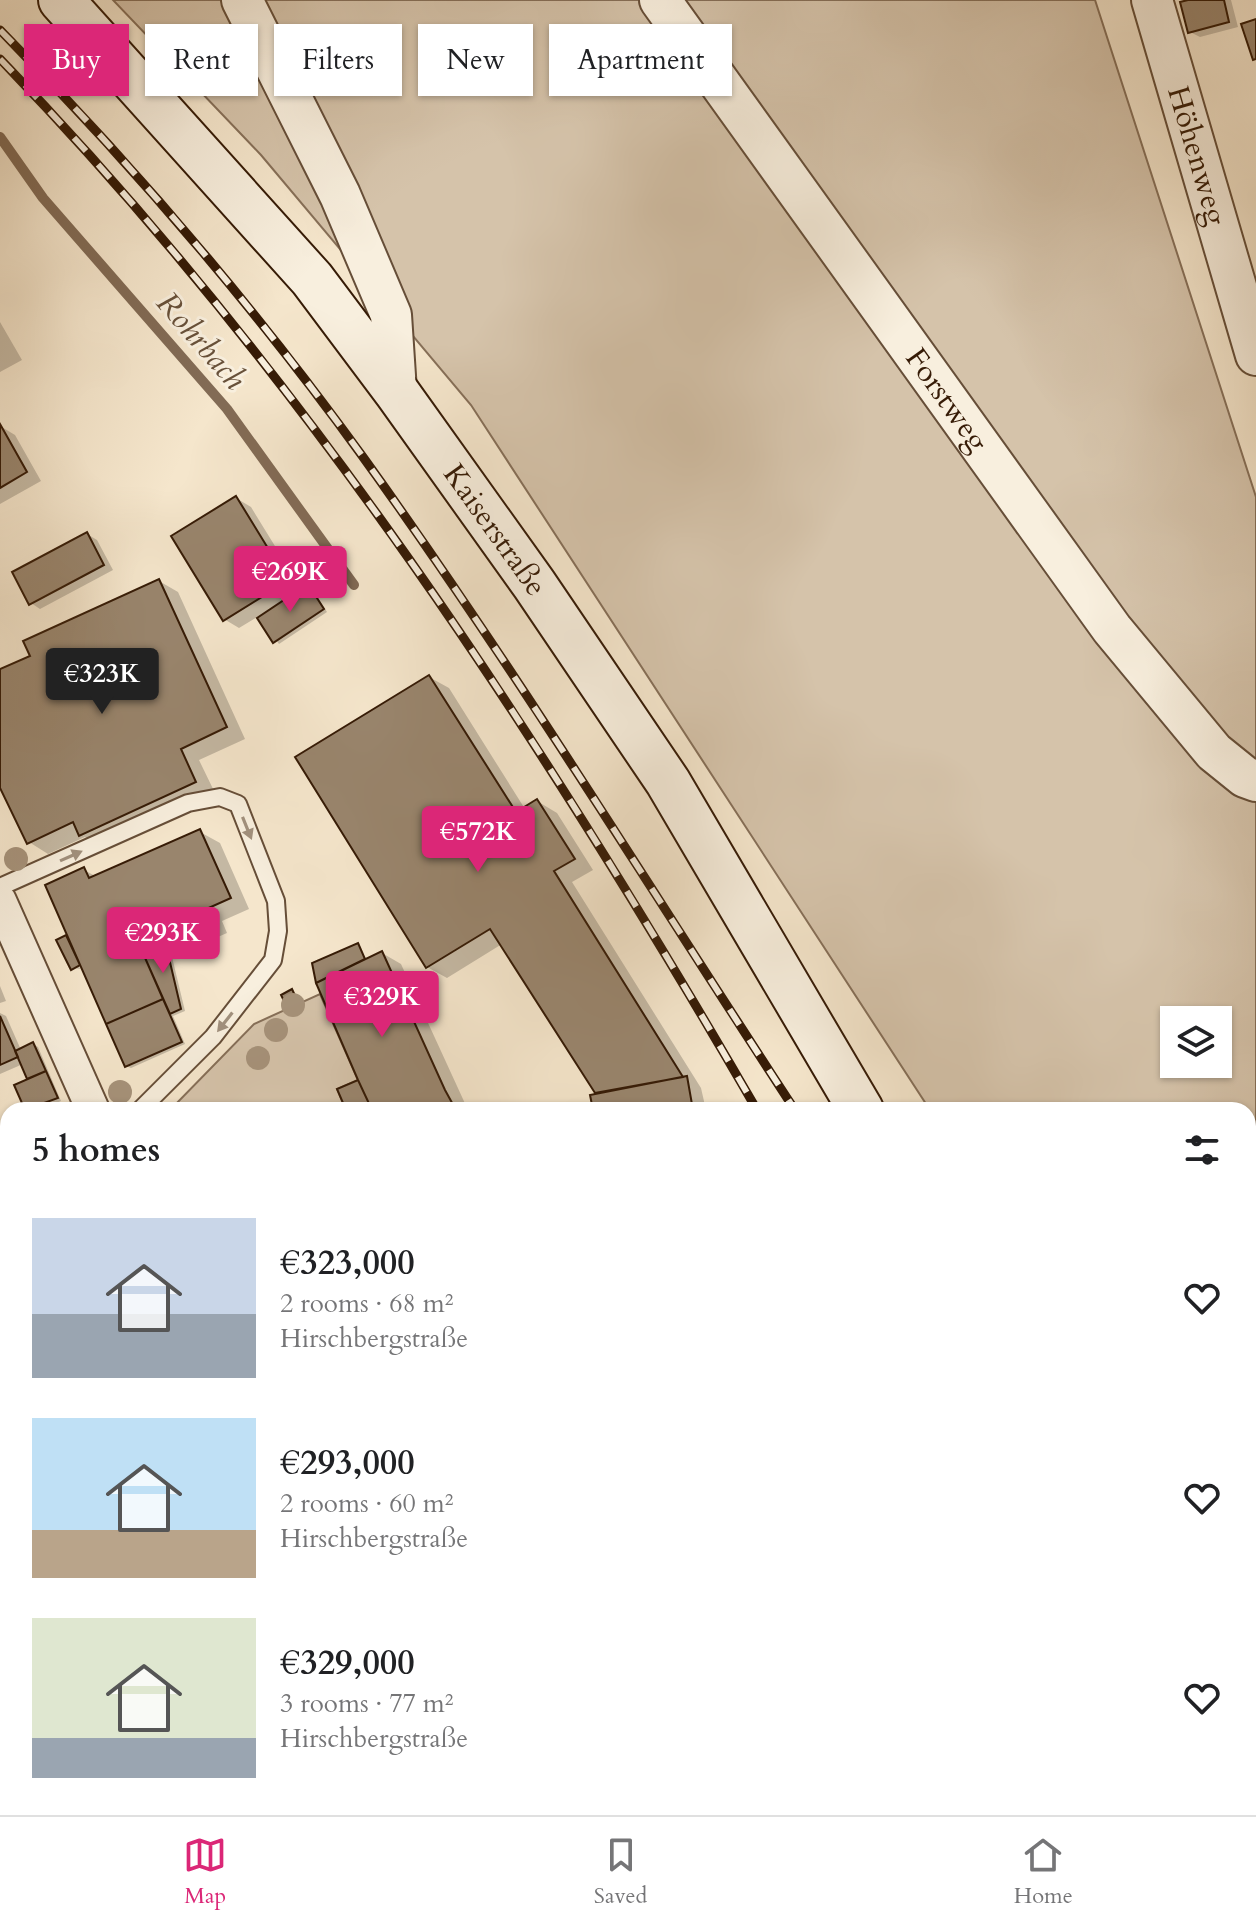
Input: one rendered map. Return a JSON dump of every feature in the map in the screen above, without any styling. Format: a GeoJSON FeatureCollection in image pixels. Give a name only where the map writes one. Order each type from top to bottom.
{"type":"FeatureCollection","features":[{"type":"Feature","properties":{"kind":"main road","name":"Kaiserstraße"},"geometry":{"type":"LineString","coordinates":[[61,0],[312,279],[396,391],[534,584],[668,782],[856,1102]]}},
{"type":"Feature","properties":{"kind":"street"},"geometry":{"type":"LineString","coordinates":[[242,0],[340,195],[391,315],[396,391]]}},
{"type":"Feature","properties":{"kind":"street","name":"Forstweg"},"geometry":{"type":"LineString","coordinates":[[660,0],[1112,629],[1214,752],[1245,777],[1256,781]]}},
{"type":"Feature","properties":{"kind":"street","name":"Höhenweg"},"geometry":{"type":"LineString","coordinates":[[1152,0],[1256,355]]}},
{"type":"Feature","properties":{"kind":"street"},"geometry":{"type":"LineString","coordinates":[[0,901],[89,1102]]}},
{"type":"Feature","properties":{"kind":"lane"},"geometry":{"type":"LineString","coordinates":[[0,887],[188,803],[220,797],[238,804],[276,901],[278,931],[273,960],[213,1037],[148,1102]]}},
{"type":"Feature","properties":{"kind":"shaded area"},"geometry":{"type":"Polygon","coordinates":[[[113,0],[1095,0],[1256,497],[1256,1102],[925,1102],[471,405],[261,155],[205,96],[258,96],[258,24],[145,24],[145,34],[113,0]]]}},
{"type":"Feature","properties":{"kind":"shaded area"},"geometry":{"type":"Polygon","coordinates":[[[320,994],[358,1080],[337,1089],[343,1102],[178,1102],[254,1024],[320,994]]]}},
{"type":"Feature","properties":{"kind":"building"},"geometry":{"type":"Polygon","coordinates":[[[1224,0],[1229,22],[1188,33],[1180,2],[1224,0]]]}},
{"type":"Feature","properties":{"kind":"building"},"geometry":{"type":"Polygon","coordinates":[[[1256,19],[1256,59],[1253,60],[1241,24],[1256,19]]]}},
{"type":"Feature","properties":{"kind":"building"},"geometry":{"type":"Polygon","coordinates":[[[0,424],[27,472],[0,488],[0,424]]]}},
{"type":"Feature","properties":{"kind":"building"},"geometry":{"type":"Polygon","coordinates":[[[236,496],[288,581],[223,621],[171,536],[236,496]]]}},
{"type":"Feature","properties":{"kind":"building"},"geometry":{"type":"Polygon","coordinates":[[[87,532],[104,565],[29,605],[12,572],[87,532]]]}},
{"type":"Feature","properties":{"kind":"building"},"geometry":{"type":"Polygon","coordinates":[[[159,579],[227,727],[181,749],[196,782],[79,836],[73,822],[27,844],[0,788],[0,669],[30,656],[23,641],[159,579]]]}},
{"type":"Feature","properties":{"kind":"building"},"geometry":{"type":"Polygon","coordinates":[[[308,584],[324,609],[273,643],[257,618],[308,584]]]}},
{"type":"Feature","properties":{"kind":"building"},"geometry":{"type":"Polygon","coordinates":[[[429,675],[516,812],[537,799],[575,859],[554,871],[683,1077],[595,1093],[490,929],[426,968],[295,757],[429,675]]]}},
{"type":"Feature","properties":{"kind":"building"},"geometry":{"type":"Polygon","coordinates":[[[200,829],[231,898],[204,910],[209,921],[142,951],[163,999],[106,1024],[45,885],[84,867],[89,878],[200,829]]]}},
{"type":"Feature","properties":{"kind":"building"},"geometry":{"type":"Polygon","coordinates":[[[66,935],[80,965],[71,970],[56,940],[66,935]]]}},
{"type":"Feature","properties":{"kind":"building"},"geometry":{"type":"Polygon","coordinates":[[[165,941],[181,1009],[170,1014],[142,951],[165,941]]]}},
{"type":"Feature","properties":{"kind":"building"},"geometry":{"type":"Polygon","coordinates":[[[358,943],[365,959],[316,983],[312,963],[358,943]]]}},
{"type":"Feature","properties":{"kind":"building"},"geometry":{"type":"Polygon","coordinates":[[[382,951],[452,1102],[368,1102],[316,983],[382,951]]]}},
{"type":"Feature","properties":{"kind":"building"},"geometry":{"type":"Polygon","coordinates":[[[292,989],[297,1000],[286,1005],[281,995],[292,989]]]}},
{"type":"Feature","properties":{"kind":"building"},"geometry":{"type":"Polygon","coordinates":[[[163,999],[182,1042],[125,1067],[106,1024],[163,999]]]}},
{"type":"Feature","properties":{"kind":"building"},"geometry":{"type":"Polygon","coordinates":[[[0,1016],[18,1057],[0,1065],[0,1016]]]}},
{"type":"Feature","properties":{"kind":"building"},"geometry":{"type":"Polygon","coordinates":[[[33,1042],[46,1071],[27,1079],[15,1051],[33,1042]]]}},
{"type":"Feature","properties":{"kind":"building"},"geometry":{"type":"Polygon","coordinates":[[[46,1071],[58,1098],[47,1102],[21,1102],[14,1085],[46,1071]]]}},
{"type":"Feature","properties":{"kind":"building"},"geometry":{"type":"Polygon","coordinates":[[[687,1076],[692,1102],[591,1102],[590,1095],[687,1076]]]}},
{"type":"Feature","properties":{"kind":"building"},"geometry":{"type":"Polygon","coordinates":[[[358,1080],[368,1102],[343,1102],[337,1089],[358,1080]]]}},
{"type":"Feature","properties":{"kind":"waterway","name":"Rohrbach"},"geometry":{"type":"LineString","coordinates":[[0,137],[43,198],[227,409],[354,585]]}},
{"type":"Feature","properties":{"kind":"railway"},"geometry":{"type":"LineString","coordinates":[[0,30],[97,131],[189,236],[278,345],[363,457],[529,699],[790,1102]]}},
{"type":"Feature","properties":{"kind":"railway"},"geometry":{"type":"LineString","coordinates":[[0,59],[110,178],[215,302],[315,430],[410,561],[590,831],[752,1102]]}}]}
